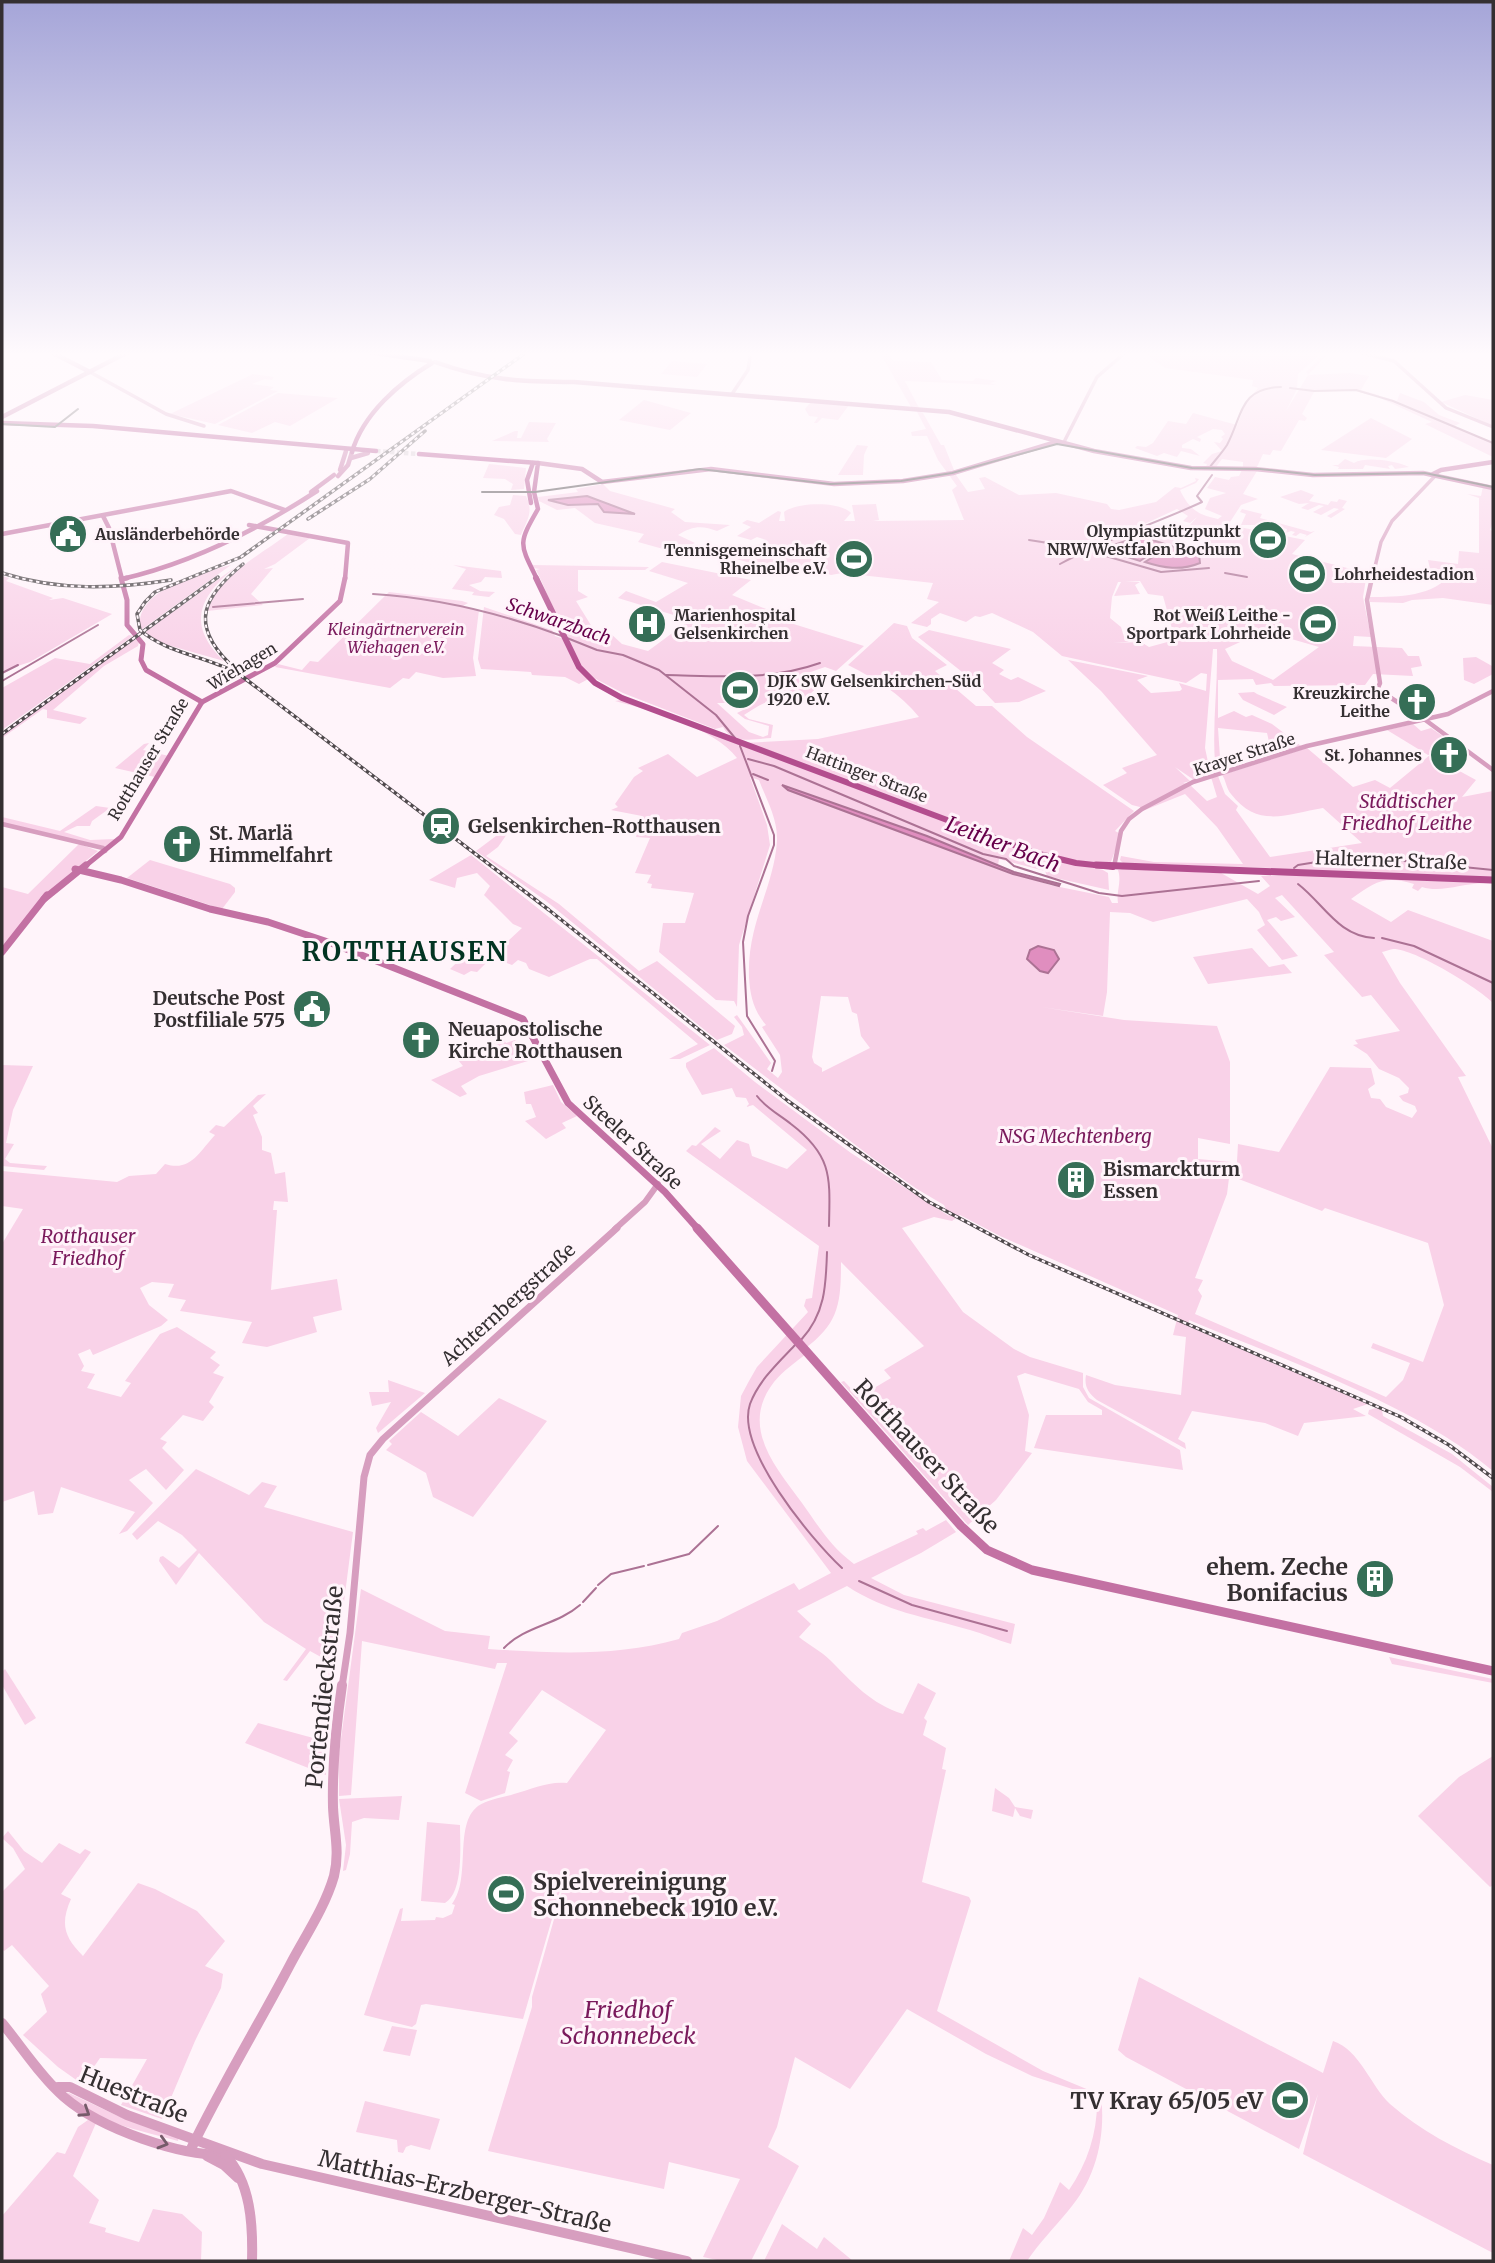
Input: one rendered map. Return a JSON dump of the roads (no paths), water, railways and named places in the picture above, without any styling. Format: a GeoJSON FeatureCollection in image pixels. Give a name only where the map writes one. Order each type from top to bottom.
{"type":"FeatureCollection","features":[{"type":"Feature","properties":{"kind":"main road"},"geometry":{"type":"LineString","coordinates":[[336,476],[347,457]]}},
{"type":"Feature","properties":{"kind":"main road"},"geometry":{"type":"LineString","coordinates":[[122,579],[153,571],[250,526],[314,491],[336,476],[351,458],[356,457]]}},
{"type":"Feature","properties":{"kind":"main road"},"geometry":{"type":"LineString","coordinates":[[423,457],[505,464],[551,464],[586,470],[602,482],[703,469],[834,484],[902,481],[951,473],[1009,457]]}},
{"type":"Feature","properties":{"kind":"main road"},"geometry":{"type":"LineString","coordinates":[[424,457],[534,465]]}},
{"type":"Feature","properties":{"kind":"main road"},"geometry":{"type":"LineString","coordinates":[[1127,457],[1199,469],[1262,469],[1313,475],[1423,473],[1493,486]]}},
{"type":"Feature","properties":{"kind":"main road"},"geometry":{"type":"LineString","coordinates":[[1434,476],[1492,462]]}},
{"type":"Feature","properties":{"kind":"main road","name":"Hattinger Straße"},"geometry":{"type":"LineString","coordinates":[[534,465],[527,489],[534,516],[522,538],[523,551],[579,667],[600,687],[1035,853],[1076,863],[1114,867],[1287,873]]}},
{"type":"Feature","properties":{"kind":"main road"},"geometry":{"type":"LineString","coordinates":[[1434,476],[1453,469],[1478,465]]}},
{"type":"Feature","properties":{"kind":"main road"},"geometry":{"type":"LineString","coordinates":[[1453,469],[1453,474],[1493,486]]}},
{"type":"Feature","properties":{"kind":"main road"},"geometry":{"type":"LineString","coordinates":[[1408,473],[1464,478]]}},
{"type":"Feature","properties":{"kind":"main road"},"geometry":{"type":"LineString","coordinates":[[2,536],[231,491],[280,508],[314,491]]}},
{"type":"Feature","properties":{"kind":"main road","name":"Rotthauser Straße"},"geometry":{"type":"LineString","coordinates":[[2,952],[44,899],[121,835],[202,702],[144,668],[141,660],[142,641],[127,625],[127,600],[122,579],[110,532],[101,517]]}},
{"type":"Feature","properties":{"kind":"main road","name":"Wiehagen"},"geometry":{"type":"LineString","coordinates":[[202,702],[275,663],[340,601],[344,590],[348,543],[250,526]]}},
{"type":"Feature","properties":{"kind":"main road","name":"Steeler Straße"},"geometry":{"type":"LineString","coordinates":[[78,870],[207,913],[252,919],[293,932],[523,1019],[568,1103],[658,1184],[687,1217]]}},
{"type":"Feature","properties":{"kind":"main road","name":"Halterner Straße"},"geometry":{"type":"LineString","coordinates":[[1287,873],[1493,880]]}},
{"type":"Feature","properties":{"kind":"main road","name":"Rotthauser Straße"},"geometry":{"type":"LineString","coordinates":[[687,1217],[963,1529],[987,1550],[1032,1570],[1493,1671]]}},
{"type":"Feature","properties":{"kind":"street"},"geometry":{"type":"LineString","coordinates":[[1434,476],[1385,531],[1371,580],[1367,600],[1378,681],[1375,689],[1424,719],[1493,770]]}},
{"type":"Feature","properties":{"kind":"street","name":"Krayer Straße"},"geometry":{"type":"LineString","coordinates":[[1114,867],[1121,831],[1129,819],[1142,809],[1193,782],[1307,746],[1448,714],[1493,691]]}},
{"type":"Feature","properties":{"kind":"street"},"geometry":{"type":"LineString","coordinates":[[2,824],[103,850]]}},
{"type":"Feature","properties":{"kind":"street","name":"Achternbergstraße"},"geometry":{"type":"LineString","coordinates":[[377,1445],[636,1210],[653,1194],[658,1184]]}},
{"type":"Feature","properties":{"kind":"street","name":"Portendieckstraße"},"geometry":{"type":"LineString","coordinates":[[190,2151],[218,2092],[251,2038],[313,1923],[334,1875],[338,1847],[333,1810],[333,1750],[350,1633],[364,1477],[370,1455],[377,1445]]}},
{"type":"Feature","properties":{"kind":"street","name":"Huestraße"},"geometry":{"type":"LineString","coordinates":[[2,2023],[58,2087],[62,2096],[92,2117],[135,2135],[190,2151]]}},
{"type":"Feature","properties":{"kind":"street","name":"Huestraße"},"geometry":{"type":"LineString","coordinates":[[58,2087],[70,2087],[118,2111],[196,2139]]}},
{"type":"Feature","properties":{"kind":"street"},"geometry":{"type":"LineString","coordinates":[[196,2139],[230,2155],[235,2165],[251,2215],[252,2261]]}},
{"type":"Feature","properties":{"kind":"street","name":"Matthias-Erzberger-Straße"},"geometry":{"type":"LineString","coordinates":[[190,2151],[205,2155],[230,2155],[306,2175],[687,2261]]}},
{"type":"Feature","properties":{"kind":"street"},"geometry":{"type":"LineString","coordinates":[[205,2155],[224,2165],[239,2179]]}},
{"type":"Feature","properties":{"kind":"waterway"},"geometry":{"type":"LineString","coordinates":[[1210,467],[1218,457]]}},
{"type":"Feature","properties":{"kind":"waterway"},"geometry":{"type":"LineString","coordinates":[[1087,551],[1202,502],[1197,496],[1212,475]]}},
{"type":"Feature","properties":{"kind":"waterway"},"geometry":{"type":"LineString","coordinates":[[1029,540],[1061,545],[1078,553]]}},
{"type":"Feature","properties":{"kind":"waterway"},"geometry":{"type":"LineString","coordinates":[[1060,564],[1087,551]]}},
{"type":"Feature","properties":{"kind":"waterway"},"geometry":{"type":"LineString","coordinates":[[1087,551],[1161,572],[1209,568]]}},
{"type":"Feature","properties":{"kind":"waterway"},"geometry":{"type":"LineString","coordinates":[[1225,573],[1247,577]]}},
{"type":"Feature","properties":{"kind":"waterway","name":"Schwarzbach"},"geometry":{"type":"LineString","coordinates":[[373,594],[422,599],[469,608],[562,636]]}},
{"type":"Feature","properties":{"kind":"waterway","name":"Schwarzbach"},"geometry":{"type":"LineString","coordinates":[[213,607],[303,599]]}},
{"type":"Feature","properties":{"kind":"waterway","name":"Schwarzbach"},"geometry":{"type":"LineString","coordinates":[[2,681],[98,625]]}},
{"type":"Feature","properties":{"kind":"waterway","name":"Schwarzbach"},"geometry":{"type":"LineString","coordinates":[[567,638],[597,650],[623,655],[659,670],[716,715],[735,738]]}},
{"type":"Feature","properties":{"kind":"waterway"},"geometry":{"type":"LineString","coordinates":[[666,675],[763,675],[820,663]]}},
{"type":"Feature","properties":{"kind":"waterway"},"geometry":{"type":"LineString","coordinates":[[2,673],[18,665]]}},
{"type":"Feature","properties":{"kind":"waterway","name":"Schwarzbach"},"geometry":{"type":"LineString","coordinates":[[740,746],[774,835],[774,845],[748,916],[743,942],[747,1016],[775,1061],[772,1071]]}},
{"type":"Feature","properties":{"kind":"waterway","name":"Leither Bach"},"geometry":{"type":"LineString","coordinates":[[748,759],[774,766],[983,854],[1006,859],[1014,866],[1099,893],[1122,896],[1259,881]]}},
{"type":"Feature","properties":{"kind":"waterway"},"geometry":{"type":"LineString","coordinates":[[753,774],[768,780]]}},
{"type":"Feature","properties":{"kind":"waterway","name":"Leither Bach"},"geometry":{"type":"LineString","coordinates":[[1294,868],[1298,865],[1354,856],[1493,870]]}},
{"type":"Feature","properties":{"kind":"waterway"},"geometry":{"type":"LineString","coordinates":[[1298,884],[1341,925],[1361,936],[1374,938]]}},
{"type":"Feature","properties":{"kind":"waterway"},"geometry":{"type":"LineString","coordinates":[[1382,938],[1414,946],[1493,983]]}},
{"type":"Feature","properties":{"kind":"waterway","name":"Schwarzbach"},"geometry":{"type":"LineString","coordinates":[[757,1096],[805,1136],[822,1158],[828,1181],[829,1226]]}},
{"type":"Feature","properties":{"kind":"waterway","name":"Schwarzbach"},"geometry":{"type":"LineString","coordinates":[[801,1340],[820,1310],[825,1288],[827,1252]]}},
{"type":"Feature","properties":{"kind":"waterway","name":"Schwarzbach"},"geometry":{"type":"LineString","coordinates":[[796,1344],[759,1387],[750,1404],[748,1422],[764,1468],[779,1492],[812,1536],[842,1568]]}},
{"type":"Feature","properties":{"kind":"waterway"},"geometry":{"type":"LineString","coordinates":[[648,1565],[689,1554],[718,1526]]}},
{"type":"Feature","properties":{"kind":"waterway"},"geometry":{"type":"LineString","coordinates":[[598,1585],[611,1574],[644,1566]]}},
{"type":"Feature","properties":{"kind":"waterway","name":"Schwarzbach"},"geometry":{"type":"LineString","coordinates":[[859,1581],[912,1605],[1007,1631]]}},
{"type":"Feature","properties":{"kind":"waterway"},"geometry":{"type":"LineString","coordinates":[[583,1602],[596,1588]]}},
{"type":"Feature","properties":{"kind":"waterway"},"geometry":{"type":"LineString","coordinates":[[504,1648],[522,1635],[580,1605]]}},
{"type":"Feature","properties":{"kind":"tram line"},"geometry":{"type":"LineString","coordinates":[[482,492],[535,492],[700,469],[830,484],[901,481],[952,473],[1011,457]]}},
{"type":"Feature","properties":{"kind":"tram line"},"geometry":{"type":"LineString","coordinates":[[1128,457],[1192,468],[1260,469],[1315,475],[1425,473],[1493,487]]}},
{"type":"Feature","properties":{"kind":"railway"},"geometry":{"type":"LineString","coordinates":[[143,632],[137,614],[155,592],[241,557],[381,457]]}},
{"type":"Feature","properties":{"kind":"railway"},"geometry":{"type":"LineString","coordinates":[[308,519],[370,479],[396,457]]}},
{"type":"Feature","properties":{"kind":"railway"},"geometry":{"type":"LineString","coordinates":[[229,663],[209,635],[206,610],[219,587],[243,564]]}},
{"type":"Feature","properties":{"kind":"railway"},"geometry":{"type":"LineString","coordinates":[[2,573],[44,583],[86,587],[171,580]]}},
{"type":"Feature","properties":{"kind":"railway"},"geometry":{"type":"LineString","coordinates":[[143,632],[218,577]]}},
{"type":"Feature","properties":{"kind":"railway"},"geometry":{"type":"LineString","coordinates":[[2,734],[143,632]]}},
{"type":"Feature","properties":{"kind":"railway"},"geometry":{"type":"LineString","coordinates":[[143,632],[175,650],[239,674],[549,910],[788,1101],[929,1202],[1029,1255],[1401,1417],[1449,1445],[1493,1478]]}},
{"type":"Feature","properties":{"kind":"place","name":"Ausländerbehörde"},"geometry":{"type":"Point","coordinates":[68,534]}},
{"type":"Feature","properties":{"kind":"place","name":"Olympiastützpunkt NRW/Westfalen Bochum"},"geometry":{"type":"Point","coordinates":[1268,540]}},
{"type":"Feature","properties":{"kind":"place","name":"Tennisgemeinschaft Rheinelbe e.V."},"geometry":{"type":"Point","coordinates":[854,559]}},
{"type":"Feature","properties":{"kind":"place","name":"Lohrheidestadion"},"geometry":{"type":"Point","coordinates":[1307,574]}},
{"type":"Feature","properties":{"kind":"place","name":"Marienhospital Gelsenkirchen"},"geometry":{"type":"Point","coordinates":[647,624]}},
{"type":"Feature","properties":{"kind":"place","name":"Rot Weiß Leithe - Sportpark Lohrheide"},"geometry":{"type":"Point","coordinates":[1318,624]}},
{"type":"Feature","properties":{"kind":"place","name":"DJK SW Gelsenkirchen-Süd 1920 e.V."},"geometry":{"type":"Point","coordinates":[740,690]}},
{"type":"Feature","properties":{"kind":"place","name":"Kreuzkirche Leithe"},"geometry":{"type":"Point","coordinates":[1417,702]}},
{"type":"Feature","properties":{"kind":"place","name":"St. Johannes"},"geometry":{"type":"Point","coordinates":[1449,755]}},
{"type":"Feature","properties":{"kind":"place","name":"Gelsenkirchen-Rotthausen"},"geometry":{"type":"Point","coordinates":[441,826]}},
{"type":"Feature","properties":{"kind":"place","name":"St. Marlä Himmelfahrt"},"geometry":{"type":"Point","coordinates":[182,844]}},
{"type":"Feature","properties":{"kind":"place","name":"Deutsche Post Postfiliale 575"},"geometry":{"type":"Point","coordinates":[312,1009]}},
{"type":"Feature","properties":{"kind":"place","name":"Neuapostolische Kirche Rotthausen"},"geometry":{"type":"Point","coordinates":[421,1040]}},
{"type":"Feature","properties":{"kind":"place","name":"Bismarckturm Essen"},"geometry":{"type":"Point","coordinates":[1076,1180]}},
{"type":"Feature","properties":{"kind":"place","name":"ehem. Zeche Bonifacius"},"geometry":{"type":"Point","coordinates":[1375,1579]}},
{"type":"Feature","properties":{"kind":"place","name":"Spielvereinigung Schonnebeck 1910 e.V."},"geometry":{"type":"Point","coordinates":[506,1894]}},
{"type":"Feature","properties":{"kind":"place","name":"TV Kray 65/05 eV"},"geometry":{"type":"Point","coordinates":[1290,2100]}},
{"type":"Feature","properties":{"kind":"district","name":"ROTTHAUSEN"},"geometry":{"type":"Point","coordinates":[405,951]}},
{"type":"Feature","properties":{"kind":"park label","name":"Kleingärtnerverein Wiehagen e.V."},"geometry":{"type":"Point","coordinates":[396,638]}},
{"type":"Feature","properties":{"kind":"park label","name":"Städtischer Friedhof Leithe"},"geometry":{"type":"Point","coordinates":[1407,812]}},
{"type":"Feature","properties":{"kind":"park label","name":"NSG Mechtenberg"},"geometry":{"type":"Point","coordinates":[1075,1136]}},
{"type":"Feature","properties":{"kind":"park label","name":"Rotthauser Friedhof"},"geometry":{"type":"Point","coordinates":[88,1247]}},
{"type":"Feature","properties":{"kind":"park label","name":"Friedhof Schonnebeck"},"geometry":{"type":"Point","coordinates":[628,2022]}}]}
